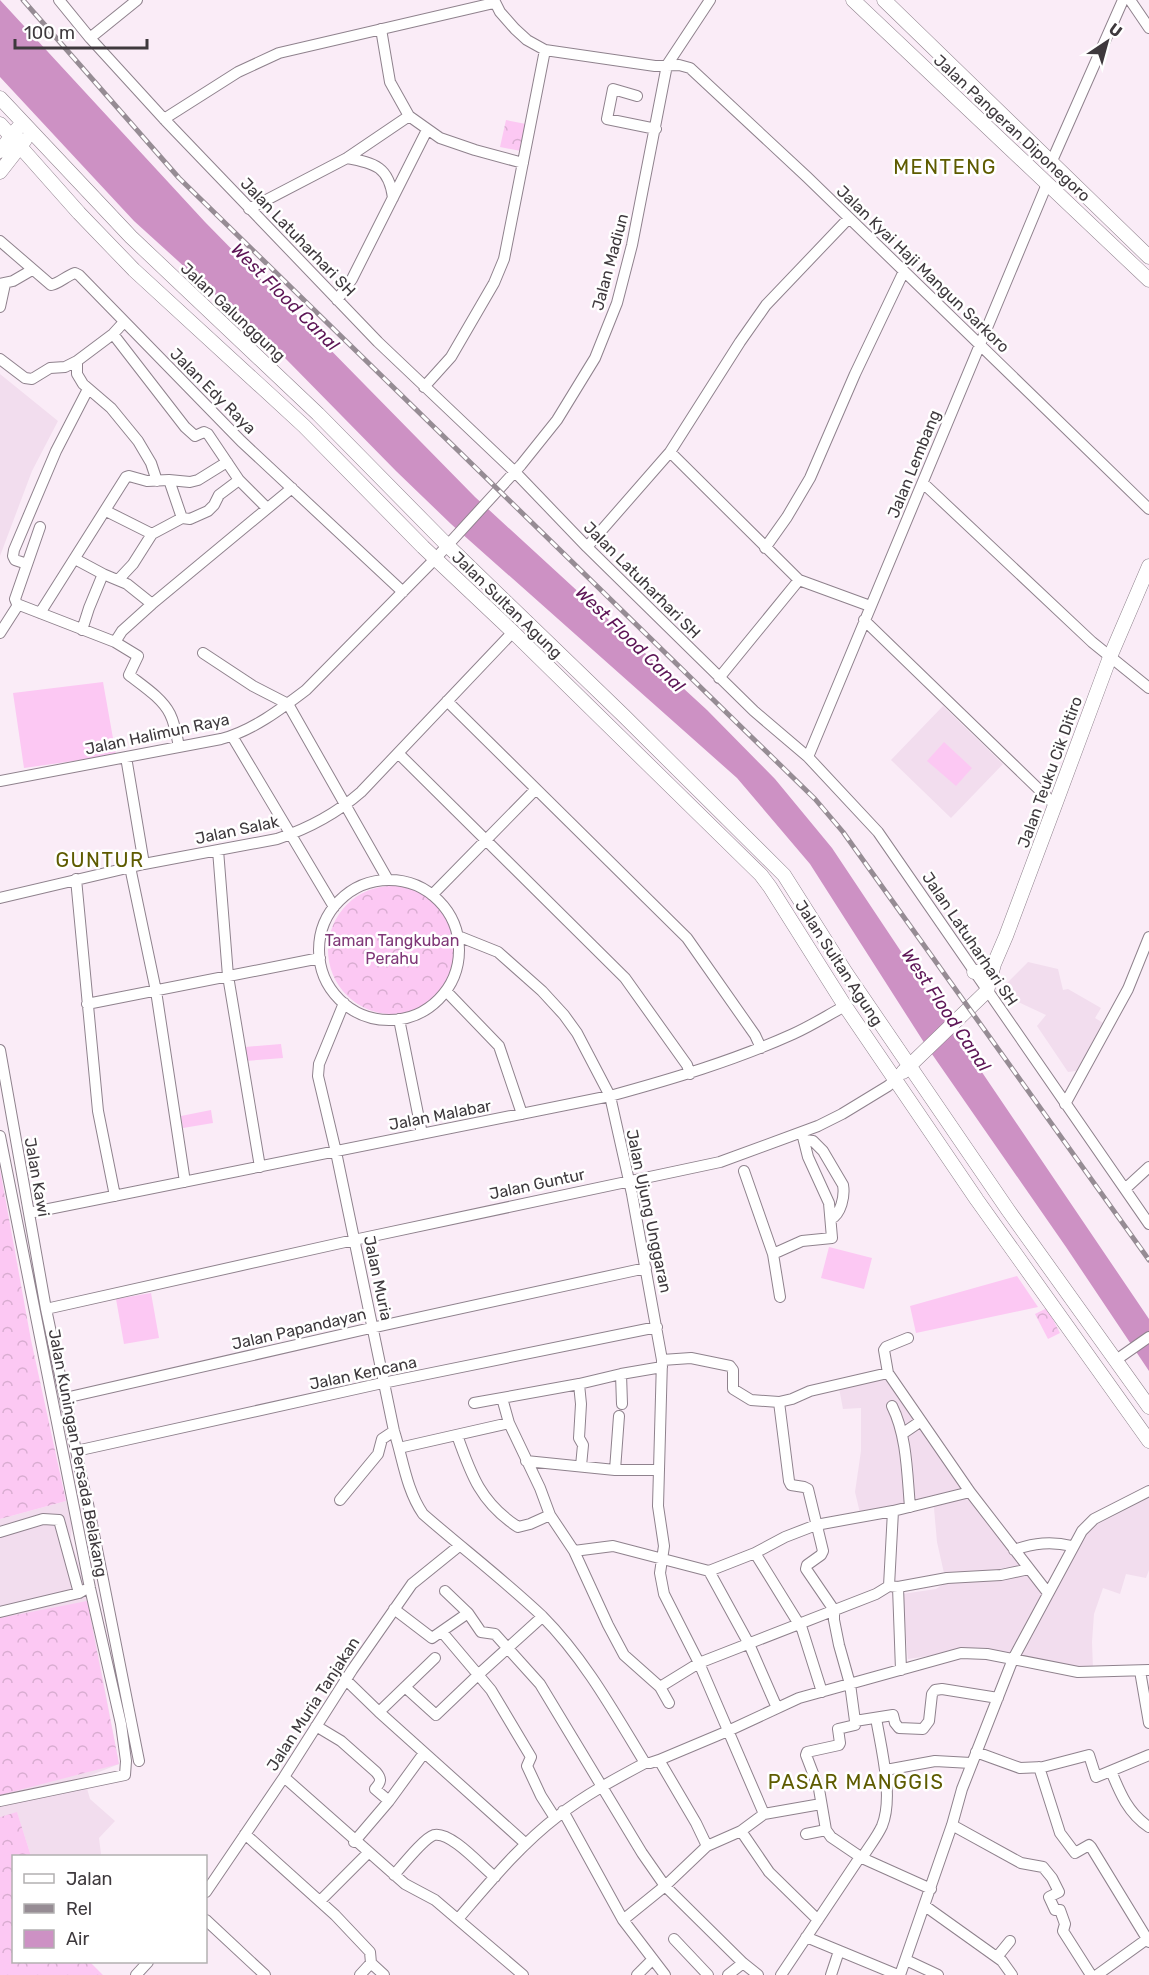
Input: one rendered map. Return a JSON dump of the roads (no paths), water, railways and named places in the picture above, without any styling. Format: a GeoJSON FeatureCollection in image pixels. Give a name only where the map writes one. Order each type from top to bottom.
{"type":"FeatureCollection","features":[{"type":"Feature","properties":{"kind":"main road","name":"Jalan Pangeran Diponegoro"},"geometry":{"type":"LineString","coordinates":[[853,0],[1149,280]]}},
{"type":"Feature","properties":{"kind":"main road","name":"Jalan Pangeran Diponegoro"},"geometry":{"type":"LineString","coordinates":[[884,0],[1149,257]]}},
{"type":"Feature","properties":{"kind":"main road","name":"Jalan Galunggung"},"geometry":{"type":"LineString","coordinates":[[0,98],[131,237],[318,414],[449,543]]}},
{"type":"Feature","properties":{"kind":"main road"},"geometry":{"type":"LineString","coordinates":[[0,124],[79,213],[134,270],[304,426],[435,559]]}},
{"type":"Feature","properties":{"kind":"main road"},"geometry":{"type":"LineString","coordinates":[[0,172],[16,141],[27,128]]}},
{"type":"Feature","properties":{"kind":"main road"},"geometry":{"type":"LineString","coordinates":[[0,151],[16,141]]}},
{"type":"Feature","properties":{"kind":"main road"},"geometry":{"type":"LineString","coordinates":[[249,375],[261,361]]}},
{"type":"Feature","properties":{"kind":"main road","name":"Jalan Sultan Agung"},"geometry":{"type":"LineString","coordinates":[[449,543],[541,637],[784,875],[846,973],[914,1061],[1008,1210],[1122,1356],[1149,1407]]}},
{"type":"Feature","properties":{"kind":"main road","name":"Jalan Sultan Agung"},"geometry":{"type":"LineString","coordinates":[[435,559],[530,648],[761,875],[845,1006],[992,1221],[1149,1441]]}},
{"type":"Feature","properties":{"kind":"main road","name":"Jalan Teuku Cik Ditiro"},"geometry":{"type":"LineString","coordinates":[[987,991],[993,964],[1006,936],[1110,657],[1149,566]]}},
{"type":"Feature","properties":{"kind":"main road"},"geometry":{"type":"LineString","coordinates":[[530,648],[541,637]]}},
{"type":"Feature","properties":{"kind":"main road"},"geometry":{"type":"LineString","coordinates":[[974,972],[982,972],[993,964]]}},
{"type":"Feature","properties":{"kind":"main road"},"geometry":{"type":"LineString","coordinates":[[831,981],[846,973]]}},
{"type":"Feature","properties":{"kind":"main road","name":"Jalan Guntur"},"geometry":{"type":"LineString","coordinates":[[896,1079],[987,991]]}},
{"type":"Feature","properties":{"kind":"main road"},"geometry":{"type":"LineString","coordinates":[[992,1221],[1008,1210]]}},
{"type":"Feature","properties":{"kind":"street","name":"Jalan Latuharhari SH"},"geometry":{"type":"LineString","coordinates":[[59,0],[90,38],[164,119],[337,300],[514,472],[719,678],[808,757],[878,832],[1149,1224]]}},
{"type":"Feature","properties":{"kind":"street"},"geometry":{"type":"LineString","coordinates":[[90,38],[137,0]]}},
{"type":"Feature","properties":{"kind":"street","name":"Jalan Madiun"},"geometry":{"type":"LineString","coordinates":[[435,559],[514,472],[557,420],[595,358],[617,303],[632,245],[668,65],[710,0]]}},
{"type":"Feature","properties":{"kind":"street"},"geometry":{"type":"LineString","coordinates":[[1052,163],[1123,0]]}},
{"type":"Feature","properties":{"kind":"street"},"geometry":{"type":"LineString","coordinates":[[1130,0],[1149,28]]}},
{"type":"Feature","properties":{"kind":"street"},"geometry":{"type":"LineString","coordinates":[[164,119],[238,72],[279,53],[494,2],[515,29],[527,40],[545,50],[504,259],[494,283],[451,357],[424,387]]}},
{"type":"Feature","properties":{"kind":"street"},"geometry":{"type":"LineString","coordinates":[[381,29],[390,82],[409,116],[440,138],[523,163]]}},
{"type":"Feature","properties":{"kind":"street","name":"Jalan Kyai Haji Mangun Sarkoro"},"geometry":{"type":"LineString","coordinates":[[545,50],[655,66],[678,65],[690,68],[849,218],[1149,509]]}},
{"type":"Feature","properties":{"kind":"street"},"geometry":{"type":"LineString","coordinates":[[637,96],[613,90],[607,119],[656,129]]}},
{"type":"Feature","properties":{"kind":"street"},"geometry":{"type":"LineString","coordinates":[[249,209],[347,158],[409,116]]}},
{"type":"Feature","properties":{"kind":"street"},"geometry":{"type":"LineString","coordinates":[[337,300],[352,279],[427,130]]}},
{"type":"Feature","properties":{"kind":"street"},"geometry":{"type":"LineString","coordinates":[[347,158],[366,162],[381,170],[391,181],[393,198]]}},
{"type":"Feature","properties":{"kind":"street","name":"Jalan Lembang"},"geometry":{"type":"LineString","coordinates":[[808,757],[1047,184]]}},
{"type":"Feature","properties":{"kind":"street"},"geometry":{"type":"LineString","coordinates":[[587,547],[670,453],[766,305],[849,218]]}},
{"type":"Feature","properties":{"kind":"street","name":"Jalan Edy Raya"},"geometry":{"type":"LineString","coordinates":[[0,241],[51,285],[58,284],[71,274],[80,275],[241,441],[403,592]]}},
{"type":"Feature","properties":{"kind":"street"},"geometry":{"type":"LineString","coordinates":[[0,307],[2,284],[32,270]]}},
{"type":"Feature","properties":{"kind":"street"},"geometry":{"type":"LineString","coordinates":[[765,548],[810,478],[855,374],[904,271]]}},
{"type":"Feature","properties":{"kind":"street"},"geometry":{"type":"LineString","coordinates":[[0,356],[25,378],[32,379],[50,368],[65,367],[77,361],[124,322]]}},
{"type":"Feature","properties":{"kind":"street"},"geometry":{"type":"LineString","coordinates":[[112,334],[185,427],[195,436],[204,432],[208,434],[239,480],[267,508]]}},
{"type":"Feature","properties":{"kind":"street"},"geometry":{"type":"LineString","coordinates":[[77,361],[77,374],[88,389],[111,408],[138,441],[151,463],[157,481]]}},
{"type":"Feature","properties":{"kind":"street"},"geometry":{"type":"LineString","coordinates":[[27,564],[15,560],[14,550],[56,451],[88,389]]}},
{"type":"Feature","properties":{"kind":"street"},"geometry":{"type":"LineString","coordinates":[[670,453],[799,580],[870,606]]}},
{"type":"Feature","properties":{"kind":"street"},"geometry":{"type":"LineString","coordinates":[[40,613],[126,477],[185,483],[198,480],[227,462]]}},
{"type":"Feature","properties":{"kind":"street"},"geometry":{"type":"LineString","coordinates":[[169,480],[182,518]]}},
{"type":"Feature","properties":{"kind":"street"},"geometry":{"type":"LineString","coordinates":[[118,580],[134,564],[152,534],[182,518],[190,519],[208,511],[219,495],[239,480]]}},
{"type":"Feature","properties":{"kind":"street"},"geometry":{"type":"LineString","coordinates":[[923,483],[1092,642],[1149,688]]}},
{"type":"Feature","properties":{"kind":"street"},"geometry":{"type":"LineString","coordinates":[[115,642],[122,631],[152,604],[292,489]]}},
{"type":"Feature","properties":{"kind":"street"},"geometry":{"type":"LineString","coordinates":[[106,511],[152,534]]}},
{"type":"Feature","properties":{"kind":"street"},"geometry":{"type":"LineString","coordinates":[[40,527],[15,599],[18,605],[115,642],[138,656],[129,675],[157,697],[166,708],[174,723],[179,747]]}},
{"type":"Feature","properties":{"kind":"street"},"geometry":{"type":"LineString","coordinates":[[75,559],[128,584],[152,604]]}},
{"type":"Feature","properties":{"kind":"street","name":"Jalan Halimun Raya"},"geometry":{"type":"LineString","coordinates":[[0,781],[232,736],[288,704],[306,690],[435,559]]}},
{"type":"Feature","properties":{"kind":"street"},"geometry":{"type":"LineString","coordinates":[[82,630],[103,574]]}},
{"type":"Feature","properties":{"kind":"street"},"geometry":{"type":"LineString","coordinates":[[719,678],[799,580]]}},
{"type":"Feature","properties":{"kind":"street"},"geometry":{"type":"LineString","coordinates":[[0,633],[18,605]]}},
{"type":"Feature","properties":{"kind":"street"},"geometry":{"type":"LineString","coordinates":[[864,620],[1055,806]]}},
{"type":"Feature","properties":{"kind":"street","name":"Jalan Salak"},"geometry":{"type":"LineString","coordinates":[[0,898],[144,864],[277,839],[345,806],[513,632]]}},
{"type":"Feature","properties":{"kind":"street"},"geometry":{"type":"LineString","coordinates":[[203,653],[253,686],[288,704],[388,880]]}},
{"type":"Feature","properties":{"kind":"street"},"geometry":{"type":"LineString","coordinates":[[447,701],[687,938],[761,1048]]}},
{"type":"Feature","properties":{"kind":"street"},"geometry":{"type":"LineString","coordinates":[[232,736],[334,907]]}},
{"type":"Feature","properties":{"kind":"street"},"geometry":{"type":"LineString","coordinates":[[398,753],[625,978],[687,1065],[690,1074]]}},
{"type":"Feature","properties":{"kind":"street"},"geometry":{"type":"LineString","coordinates":[[126,757],[144,864]]}},
{"type":"Feature","properties":{"kind":"street"},"geometry":{"type":"LineString","coordinates":[[432,895],[536,789]]}},
{"type":"Feature","properties":{"kind":"street"},"geometry":{"type":"LineString","coordinates":[[218,850],[228,976],[260,1167]]}},
{"type":"Feature","properties":{"kind":"street"},"geometry":{"type":"LineString","coordinates":[[130,867],[156,991],[185,1182]]}},
{"type":"Feature","properties":{"kind":"street"},"geometry":{"type":"LineString","coordinates":[[76,879],[98,1111],[115,1192]]}},
{"type":"Feature","properties":{"kind":"street"},"geometry":{"type":"LineString","coordinates":[[388,880],[411,884],[432,895],[448,913],[458,936],[459,959],[446,991],[424,1010],[399,1019],[369,1016],[356,1011],[344,1002],[326,979],[320,958],[322,929],[334,907],[357,888],[388,880]]}},
{"type":"Feature","properties":{"kind":"street","name":"Jalan Ujung Unggaran"},"geometry":{"type":"LineString","coordinates":[[458,936],[498,952],[542,991],[577,1033],[609,1096],[629,1182],[662,1363],[658,1506],[664,1546],[660,1573],[664,1594],[699,1663],[764,1814]]}},
{"type":"Feature","properties":{"kind":"street"},"geometry":{"type":"LineString","coordinates":[[1065,1104],[1128,988],[1149,937]]}},
{"type":"Feature","properties":{"kind":"street"},"geometry":{"type":"LineString","coordinates":[[87,1004],[320,958]]}},
{"type":"Feature","properties":{"kind":"street"},"geometry":{"type":"LineString","coordinates":[[446,991],[498,1046],[522,1114]]}},
{"type":"Feature","properties":{"kind":"street","name":"Jalan Muria"},"geometry":{"type":"LineString","coordinates":[[344,1002],[318,1070],[404,1471],[423,1514],[542,1617],[580,1661],[645,1762]]}},
{"type":"Feature","properties":{"kind":"street","name":"Jalan Malabar"},"geometry":{"type":"LineString","coordinates":[[28,1214],[115,1192],[185,1182],[609,1096],[690,1074],[761,1048],[845,1006]]}},
{"type":"Feature","properties":{"kind":"street"},"geometry":{"type":"LineString","coordinates":[[399,1019],[422,1134]]}},
{"type":"Feature","properties":{"kind":"street","name":"Jalan Kawi"},"geometry":{"type":"LineString","coordinates":[[0,1050],[46,1309],[143,1761],[126,1761]]}},
{"type":"Feature","properties":{"kind":"street","name":"Jalan Guntur"},"geometry":{"type":"LineString","coordinates":[[46,1309],[720,1162],[803,1136],[843,1114],[896,1079]]}},
{"type":"Feature","properties":{"kind":"street","name":"Jalan Kuningan Persada Belakang"},"geometry":{"type":"LineString","coordinates":[[0,1136],[76,1520],[121,1724],[126,1761],[125,1775],[0,1801]]}},
{"type":"Feature","properties":{"kind":"street"},"geometry":{"type":"LineString","coordinates":[[803,1136],[819,1147],[843,1185],[839,1208],[836,1216],[831,1219]]}},
{"type":"Feature","properties":{"kind":"street"},"geometry":{"type":"LineString","coordinates":[[773,1254],[802,1241],[832,1239],[829,1203],[808,1156],[803,1136]]}},
{"type":"Feature","properties":{"kind":"street"},"geometry":{"type":"LineString","coordinates":[[1125,1189],[1149,1167]]}},
{"type":"Feature","properties":{"kind":"street"},"geometry":{"type":"LineString","coordinates":[[744,1171],[773,1254],[780,1297]]}},
{"type":"Feature","properties":{"kind":"street","name":"Jalan Papandayan"},"geometry":{"type":"LineString","coordinates":[[65,1398],[373,1327],[646,1268]]}},
{"type":"Feature","properties":{"kind":"street","name":"Jalan Kencana"},"geometry":{"type":"LineString","coordinates":[[76,1451],[384,1383],[657,1327]]}},
{"type":"Feature","properties":{"kind":"street"},"geometry":{"type":"LineString","coordinates":[[1122,1356],[1149,1337]]}},
{"type":"Feature","properties":{"kind":"street"},"geometry":{"type":"LineString","coordinates":[[908,1338],[884,1350],[888,1373],[970,1492],[1048,1593]]}},
{"type":"Feature","properties":{"kind":"street"},"geometry":{"type":"LineString","coordinates":[[474,1403],[579,1384],[691,1358],[730,1366],[733,1370],[733,1389],[751,1400],[778,1402],[792,1400],[810,1391],[888,1373]]}},
{"type":"Feature","properties":{"kind":"street"},"geometry":{"type":"LineString","coordinates":[[621,1374],[622,1404]]}},
{"type":"Feature","properties":{"kind":"street"},"geometry":{"type":"LineString","coordinates":[[579,1384],[581,1404],[579,1438],[583,1445],[581,1466]]}},
{"type":"Feature","properties":{"kind":"street"},"geometry":{"type":"LineString","coordinates":[[502,1398],[509,1423],[540,1488],[550,1515],[574,1551],[624,1655],[660,1687],[669,1703]]}},
{"type":"Feature","properties":{"kind":"street"},"geometry":{"type":"LineString","coordinates":[[778,1402],[789,1481],[791,1485],[804,1486],[808,1489],[823,1553],[806,1567],[834,1610],[839,1645],[850,1684],[855,1721],[855,1725],[838,1729],[839,1745],[807,1752],[806,1755],[819,1789],[826,1830],[831,1837],[861,1858],[931,1889]]}},
{"type":"Feature","properties":{"kind":"street"},"geometry":{"type":"LineString","coordinates":[[892,1406],[899,1420],[902,1434],[910,1507]]}},
{"type":"Feature","properties":{"kind":"street"},"geometry":{"type":"LineString","coordinates":[[615,1470],[619,1416]]}},
{"type":"Feature","properties":{"kind":"street"},"geometry":{"type":"LineString","coordinates":[[902,1434],[921,1421]]}},
{"type":"Feature","properties":{"kind":"street"},"geometry":{"type":"LineString","coordinates":[[399,1448],[509,1423]]}},
{"type":"Feature","properties":{"kind":"street"},"geometry":{"type":"LineString","coordinates":[[340,1500],[378,1454],[382,1438],[394,1431]]}},
{"type":"Feature","properties":{"kind":"street"},"geometry":{"type":"LineString","coordinates":[[458,1435],[482,1495],[498,1511],[518,1527],[550,1515]]}},
{"type":"Feature","properties":{"kind":"street"},"geometry":{"type":"LineString","coordinates":[[526,1461],[615,1470],[658,1470]]}},
{"type":"Feature","properties":{"kind":"street"},"geometry":{"type":"LineString","coordinates":[[806,1937],[899,1975],[931,1889],[971,1764],[1013,1659],[1082,1531],[1094,1519],[1149,1491]]}},
{"type":"Feature","properties":{"kind":"street"},"geometry":{"type":"LineString","coordinates":[[574,1551],[613,1546],[709,1571],[755,1553],[785,1537],[816,1526],[893,1511],[970,1492]]}},
{"type":"Feature","properties":{"kind":"street"},"geometry":{"type":"LineString","coordinates":[[893,1511],[894,1587],[901,1670]]}},
{"type":"Feature","properties":{"kind":"street"},"geometry":{"type":"LineString","coordinates":[[0,1532],[43,1519],[76,1520]]}},
{"type":"Feature","properties":{"kind":"street"},"geometry":{"type":"LineString","coordinates":[[59,1520],[79,1593]]}},
{"type":"Feature","properties":{"kind":"street"},"geometry":{"type":"LineString","coordinates":[[65,1540],[80,1538]]}},
{"type":"Feature","properties":{"kind":"street"},"geometry":{"type":"LineString","coordinates":[[1014,1550],[1037,1543],[1059,1543],[1072,1546]]}},
{"type":"Feature","properties":{"kind":"street","name":"Jalan Muria Tanjakan"},"geometry":{"type":"LineString","coordinates":[[207,1891],[412,1584],[459,1546]]}},
{"type":"Feature","properties":{"kind":"street"},"geometry":{"type":"LineString","coordinates":[[755,1553],[799,1624],[816,1668],[822,1692]]}},
{"type":"Feature","properties":{"kind":"street"},"geometry":{"type":"LineString","coordinates":[[660,1687],[699,1663],[894,1587],[947,1578],[1000,1575],[1029,1569]]}},
{"type":"Feature","properties":{"kind":"street"},"geometry":{"type":"LineString","coordinates":[[709,1571],[749,1644],[777,1708]]}},
{"type":"Feature","properties":{"kind":"street"},"geometry":{"type":"LineString","coordinates":[[0,1612],[79,1593],[90,1588]]}},
{"type":"Feature","properties":{"kind":"street"},"geometry":{"type":"LineString","coordinates":[[445,1591],[468,1613],[481,1632],[493,1633],[540,1684],[642,1853],[665,1886],[758,1975]]}},
{"type":"Feature","properties":{"kind":"street"},"geometry":{"type":"LineString","coordinates":[[394,1609],[430,1638],[468,1613]]}},
{"type":"Feature","properties":{"kind":"street"},"geometry":{"type":"LineString","coordinates":[[405,1687],[436,1715],[542,1617]]}},
{"type":"Feature","properties":{"kind":"street"},"geometry":{"type":"LineString","coordinates":[[442,1632],[491,1690],[531,1757],[528,1766],[541,1796],[559,1814],[623,1920],[665,1975]]}},
{"type":"Feature","properties":{"kind":"street"},"geometry":{"type":"LineString","coordinates":[[458,1919],[526,1844],[559,1814],[602,1786],[645,1762],[659,1760],[799,1698],[961,1653],[987,1654],[1077,1672],[1145,1671],[1149,1723]]}},
{"type":"Feature","properties":{"kind":"street"},"geometry":{"type":"LineString","coordinates":[[379,1712],[435,1658]]}},
{"type":"Feature","properties":{"kind":"street"},"geometry":{"type":"LineString","coordinates":[[346,1680],[526,1844]]}},
{"type":"Feature","properties":{"kind":"street"},"geometry":{"type":"LineString","coordinates":[[855,1721],[893,1715],[895,1724],[899,1728],[924,1728],[929,1721],[934,1690],[942,1689],[998,1698]]}},
{"type":"Feature","properties":{"kind":"street"},"geometry":{"type":"LineString","coordinates":[[781,1975],[882,1827],[887,1805],[886,1770],[876,1718]]}},
{"type":"Feature","properties":{"kind":"street"},"geometry":{"type":"LineString","coordinates":[[316,1726],[341,1741],[376,1772],[381,1781],[375,1789],[389,1800]]}},
{"type":"Feature","properties":{"kind":"street"},"geometry":{"type":"LineString","coordinates":[[976,1752],[1020,1768],[1039,1767],[1089,1755],[1096,1777],[1149,1755]]}},
{"type":"Feature","properties":{"kind":"street"},"geometry":{"type":"LineString","coordinates":[[354,1842],[424,1753]]}},
{"type":"Feature","properties":{"kind":"street"},"geometry":{"type":"LineString","coordinates":[[659,1760],[707,1846]]}},
{"type":"Feature","properties":{"kind":"street"},"geometry":{"type":"LineString","coordinates":[[886,1770],[934,1761],[971,1764]]}},
{"type":"Feature","properties":{"kind":"street"},"geometry":{"type":"LineString","coordinates":[[1039,1767],[1060,1833],[1075,1853],[1089,1845],[1091,1847],[1148,1941],[1097,1975]]}},
{"type":"Feature","properties":{"kind":"street"},"geometry":{"type":"LineString","coordinates":[[1111,1771],[1122,1798],[1134,1814],[1149,1827]]}},
{"type":"Feature","properties":{"kind":"street"},"geometry":{"type":"LineString","coordinates":[[284,1777],[354,1842],[405,1884],[435,1900],[523,1975]]}},
{"type":"Feature","properties":{"kind":"street"},"geometry":{"type":"LineString","coordinates":[[623,1920],[665,1886],[707,1846],[741,1832],[764,1814],[821,1804]]}},
{"type":"Feature","properties":{"kind":"street"},"geometry":{"type":"LineString","coordinates":[[952,1825],[1021,1863],[1035,1864],[1048,1872],[1059,1892],[1049,1897],[1050,1903],[1055,1910],[1060,1910],[1065,1924],[1063,1931],[1091,1975]]}},
{"type":"Feature","properties":{"kind":"street"},"geometry":{"type":"LineString","coordinates":[[806,1834],[826,1830]]}},
{"type":"Feature","properties":{"kind":"street"},"geometry":{"type":"LineString","coordinates":[[741,1832],[769,1872],[818,1920]]}},
{"type":"Feature","properties":{"kind":"street"},"geometry":{"type":"LineString","coordinates":[[245,1834],[320,1901],[370,1952],[371,1964],[384,1975]]}},
{"type":"Feature","properties":{"kind":"street"},"geometry":{"type":"LineString","coordinates":[[394,1875],[423,1844],[433,1835],[438,1835],[454,1841],[495,1877]]}},
{"type":"Feature","properties":{"kind":"street"},"geometry":{"type":"LineString","coordinates":[[320,1901],[368,1853]]}},
{"type":"Feature","properties":{"kind":"street"},"geometry":{"type":"LineString","coordinates":[[925,1906],[997,1957],[1012,1975]]}},
{"type":"Feature","properties":{"kind":"street"},"geometry":{"type":"LineString","coordinates":[[207,1921],[265,1975]]}},
{"type":"Feature","properties":{"kind":"street"},"geometry":{"type":"LineString","coordinates":[[674,1939],[708,1975]]}},
{"type":"Feature","properties":{"kind":"street"},"geometry":{"type":"LineString","coordinates":[[997,1957],[1010,1941]]}},
{"type":"Feature","properties":{"kind":"street"},"geometry":{"type":"LineString","coordinates":[[831,1975],[839,1951]]}},
{"type":"Feature","properties":{"kind":"street"},"geometry":{"type":"LineString","coordinates":[[637,1975],[652,1959]]}},
{"type":"Feature","properties":{"kind":"street"},"geometry":{"type":"LineString","coordinates":[[906,1960],[938,1975]]}},
{"type":"Feature","properties":{"kind":"street"},"geometry":{"type":"LineString","coordinates":[[728,1975],[743,1962]]}},
{"type":"Feature","properties":{"kind":"street"},"geometry":{"type":"LineString","coordinates":[[360,1975],[371,1964]]}},
{"type":"Feature","properties":{"kind":"water"},"geometry":{"type":"Polygon","coordinates":[[[0,0],[205,222],[475,497],[707,710],[775,779],[832,848],[1149,1319],[1149,1371],[925,1044],[810,864],[737,778],[451,524],[285,358],[134,221],[0,77],[0,0]]]}},
{"type":"Feature","properties":{"kind":"railway"},"geometry":{"type":"LineString","coordinates":[[23,0],[179,178],[815,799],[843,832],[1149,1260]]}},
{"type":"Feature","properties":{"kind":"district","name":"MENTENG"},"geometry":{"type":"Point","coordinates":[945,167]}},
{"type":"Feature","properties":{"kind":"district","name":"GUNTUR"},"geometry":{"type":"Point","coordinates":[100,860]}},
{"type":"Feature","properties":{"kind":"district","name":"PASAR MANGGIS"},"geometry":{"type":"Point","coordinates":[856,1782]}},
{"type":"Feature","properties":{"kind":"water label","name":"West Flood Canal"},"geometry":{"type":"Point","coordinates":[285,297]}},
{"type":"Feature","properties":{"kind":"water label","name":"West Flood Canal"},"geometry":{"type":"Point","coordinates":[630,639]}},
{"type":"Feature","properties":{"kind":"water label","name":"West Flood Canal"},"geometry":{"type":"Point","coordinates":[946,1010]}},
{"type":"Feature","properties":{"kind":"park label","name":"Taman Tangkuban Perahu"},"geometry":{"type":"Point","coordinates":[392,949]}}]}
